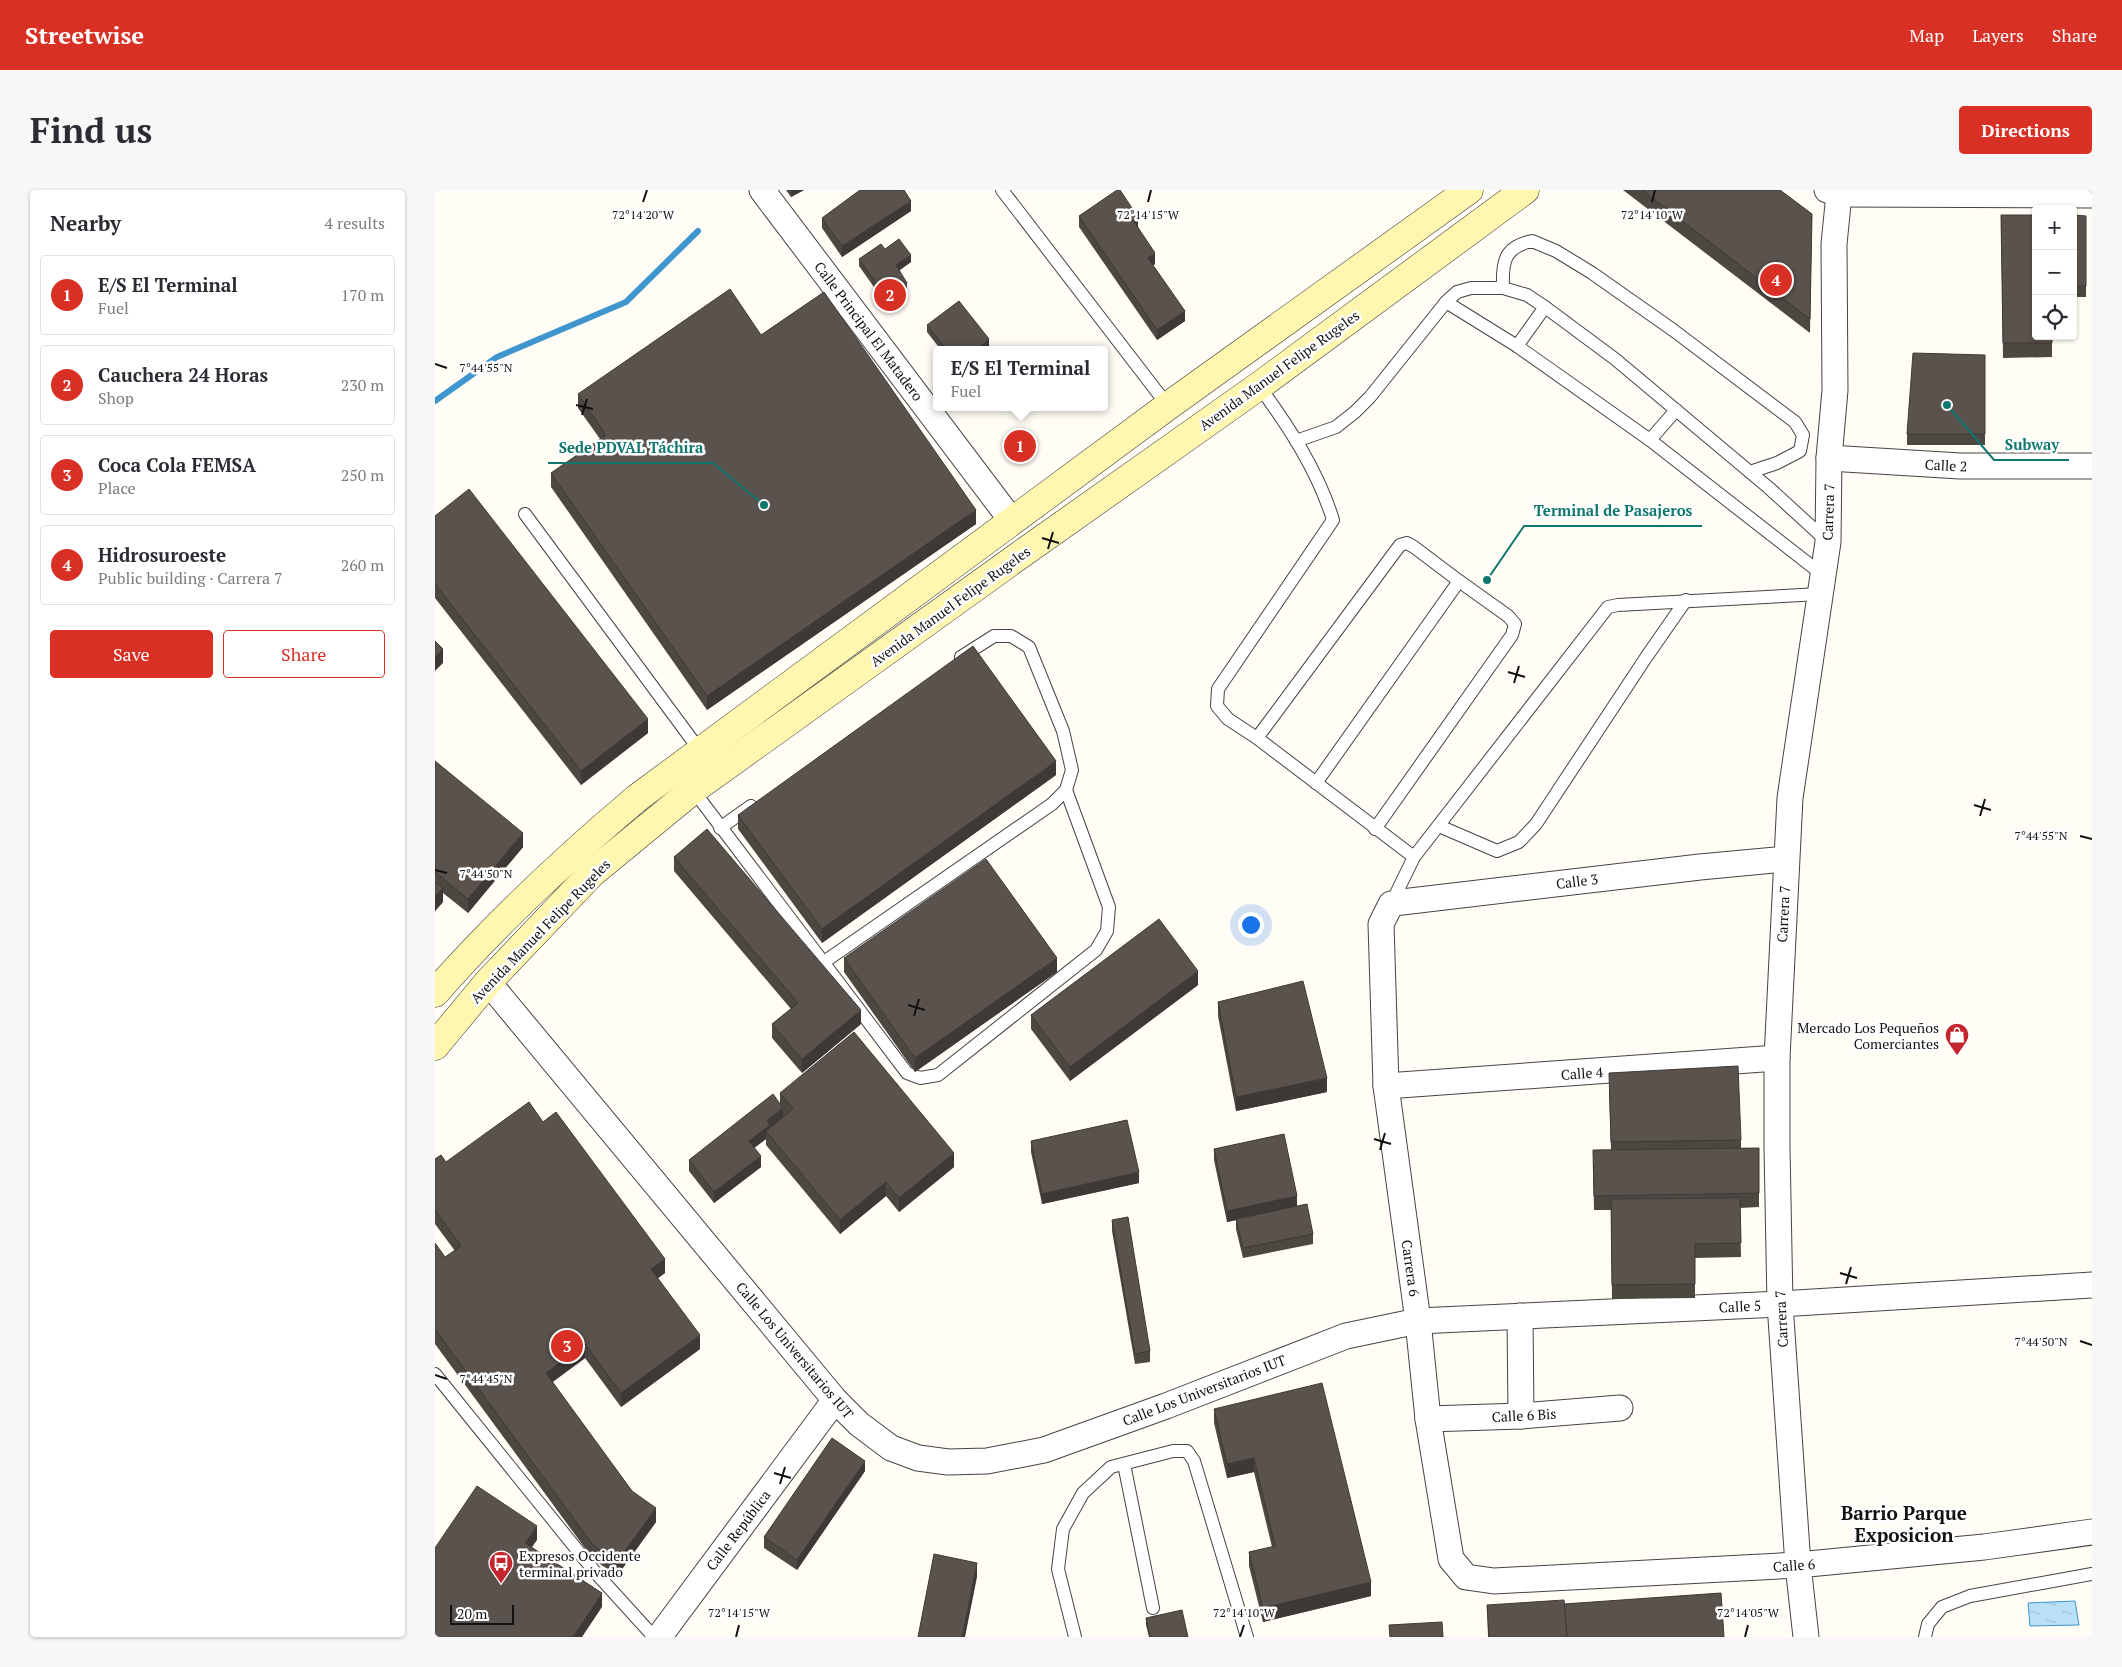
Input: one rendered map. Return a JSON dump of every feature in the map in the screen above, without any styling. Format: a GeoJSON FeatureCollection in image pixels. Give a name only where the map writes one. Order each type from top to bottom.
{"type":"FeatureCollection","features":[{"type":"Feature","properties":{"kind":"street","name":"Calle Principal El Matadero"},"geometry":{"type":"LineString","coordinates":[[762,190],[1012,521]]}},
{"type":"Feature","properties":{"kind":"street"},"geometry":{"type":"LineString","coordinates":[[435,993],[579,846],[637,798],[1168,406],[1469,190]]}},
{"type":"Feature","properties":{"kind":"street","name":"Avenida Manuel Felipe Rugeles"},"geometry":{"type":"LineString","coordinates":[[435,1046],[488,982],[592,873],[693,790],[1020,554],[1259,386],[1525,190]]}},
{"type":"Feature","properties":{"kind":"street"},"geometry":{"type":"LineString","coordinates":[[1833,192],[2092,195]]}},
{"type":"Feature","properties":{"kind":"street","name":"Carrera 7"},"geometry":{"type":"LineString","coordinates":[[1806,1637],[1797,1565],[1780,1304],[1777,1058],[1790,798],[1828,542],[1829,458],[1835,390],[1833,192]]}},
{"type":"Feature","properties":{"kind":"street","name":"Calle 2"},"geometry":{"type":"LineString","coordinates":[[1829,458],[1960,466],[2092,466]]}},
{"type":"Feature","properties":{"kind":"street","name":"Calle 3"},"geometry":{"type":"LineString","coordinates":[[1386,914],[1699,867],[1786,859]]}},
{"type":"Feature","properties":{"kind":"street","name":"Carrera 6"},"geometry":{"type":"LineString","coordinates":[[1386,914],[1386,1086],[1418,1321],[1428,1419],[1451,1560],[1466,1577],[1494,1581]]}},
{"type":"Feature","properties":{"kind":"street","name":"Calle Los Universitarios IUT"},"geometry":{"type":"LineString","coordinates":[[488,982],[835,1400],[859,1424],[891,1448],[918,1458],[948,1462],[987,1461],[1044,1450],[1346,1336],[1418,1321]]}},
{"type":"Feature","properties":{"kind":"street","name":"Calle 4"},"geometry":{"type":"LineString","coordinates":[[1386,1086],[1777,1058]]}},
{"type":"Feature","properties":{"kind":"street","name":"Calle 5"},"geometry":{"type":"LineString","coordinates":[[1418,1321],[1780,1304],[2092,1285]]}},
{"type":"Feature","properties":{"kind":"street"},"geometry":{"type":"LineString","coordinates":[[1520,1316],[1521,1416]]}},
{"type":"Feature","properties":{"kind":"street","name":"Calle República"},"geometry":{"type":"LineString","coordinates":[[659,1637],[835,1400]]}},
{"type":"Feature","properties":{"kind":"street","name":"Calle 6 Bis"},"geometry":{"type":"LineString","coordinates":[[1428,1419],[1521,1416],[1620,1408]]}},
{"type":"Feature","properties":{"kind":"street","name":"Calle 6"},"geometry":{"type":"LineString","coordinates":[[1494,1581],[1797,1565],[1984,1547],[2092,1532]]}},
{"type":"Feature","properties":{"kind":"lane"},"geometry":{"type":"LineString","coordinates":[[1002,190],[1168,406]]}},
{"type":"Feature","properties":{"kind":"lane"},"geometry":{"type":"LineString","coordinates":[[1503,288],[1502,268],[1507,256],[1513,247],[1532,241],[1569,258],[1673,330],[1795,422],[1803,435],[1803,443],[1800,450],[1777,463],[1750,472]]}},
{"type":"Feature","properties":{"kind":"lane"},"geometry":{"type":"LineString","coordinates":[[1296,441],[1336,428],[1355,412],[1370,397],[1446,302],[1457,292],[1471,288],[1503,288],[1527,295],[1615,359],[1750,472],[1828,542]]}},
{"type":"Feature","properties":{"kind":"lane"},"geometry":{"type":"LineString","coordinates":[[1446,302],[1517,346],[1650,440],[1821,584]]}},
{"type":"Feature","properties":{"kind":"lane"},"geometry":{"type":"LineString","coordinates":[[1517,346],[1545,307]]}},
{"type":"Feature","properties":{"kind":"lane"},"geometry":{"type":"LineString","coordinates":[[1259,386],[1283,418],[1296,441],[1327,501],[1333,520],[1218,689],[1217,706],[1228,719],[1257,738],[1413,857]]}},
{"type":"Feature","properties":{"kind":"lane"},"geometry":{"type":"LineString","coordinates":[[1650,440],[1676,410]]}},
{"type":"Feature","properties":{"kind":"lane"},"geometry":{"type":"LineString","coordinates":[[525,514],[701,752]]}},
{"type":"Feature","properties":{"kind":"lane"},"geometry":{"type":"LineString","coordinates":[[1257,738],[1400,545],[1407,544],[1414,547],[1508,616],[1515,624],[1512,636],[1375,829]]}},
{"type":"Feature","properties":{"kind":"lane"},"geometry":{"type":"LineString","coordinates":[[1316,783],[1459,581]]}},
{"type":"Feature","properties":{"kind":"lane"},"geometry":{"type":"LineString","coordinates":[[1386,914],[1413,857],[1608,607],[1617,604],[1686,600],[1821,584]]}},
{"type":"Feature","properties":{"kind":"lane"},"geometry":{"type":"LineString","coordinates":[[1439,826],[1497,851],[1519,842],[1536,824],[1686,600]]}},
{"type":"Feature","properties":{"kind":"lane"},"geometry":{"type":"LineString","coordinates":[[824,962],[1052,804],[1066,790],[1072,770],[1063,731],[1029,647],[1011,636],[993,636],[950,664]]}},
{"type":"Feature","properties":{"kind":"lane"},"geometry":{"type":"LineString","coordinates":[[693,790],[907,1073],[920,1078],[938,1075],[1096,950],[1107,931],[1109,907],[1066,790]]}},
{"type":"Feature","properties":{"kind":"lane"},"geometry":{"type":"LineString","coordinates":[[721,828],[760,800]]}},
{"type":"Feature","properties":{"kind":"lane"},"geometry":{"type":"LineString","coordinates":[[435,1374],[595,1572],[655,1637]]}},
{"type":"Feature","properties":{"kind":"lane"},"geometry":{"type":"LineString","coordinates":[[1075,1637],[1059,1569],[1063,1528],[1083,1493],[1111,1467],[1173,1451],[1187,1451],[1194,1461],[1247,1637]]}},
{"type":"Feature","properties":{"kind":"lane"},"geometry":{"type":"LineString","coordinates":[[1124,1464],[1153,1608]]}},
{"type":"Feature","properties":{"kind":"lane"},"geometry":{"type":"LineString","coordinates":[[1925,1637],[1927,1624],[1942,1607],[1970,1596],[2092,1574]]}},
{"type":"Feature","properties":{"kind":"water"},"geometry":{"type":"Polygon","coordinates":[[[2075,1601],[2079,1625],[2030,1626],[2028,1603],[2075,1601]]]}},
{"type":"Feature","properties":{"kind":"building"},"geometry":{"type":"Polygon","coordinates":[[[860,190],[904,190],[911,201],[842,246],[822,218],[860,190]]]}},
{"type":"Feature","properties":{"kind":"building"},"geometry":{"type":"Polygon","coordinates":[[[1117,190],[1120,190],[1138,217],[1133,220],[1155,253],[1148,258],[1185,311],[1157,330],[1079,216],[1117,190]]]}},
{"type":"Feature","properties":{"kind":"building"},"geometry":{"type":"Polygon","coordinates":[[[1642,190],[1780,190],[1812,214],[1810,319],[1642,190]]]}},
{"type":"Feature","properties":{"kind":"building"},"geometry":{"type":"Polygon","coordinates":[[[2001,215],[2032,215],[2032,340],[2052,340],[2052,343],[2003,343],[2001,215]]]}},
{"type":"Feature","properties":{"kind":"building"},"geometry":{"type":"Polygon","coordinates":[[[2077,215],[2086,216],[2086,286],[2077,286],[2077,215]]]}},
{"type":"Feature","properties":{"kind":"building"},"geometry":{"type":"Polygon","coordinates":[[[899,239],[911,255],[896,265],[907,283],[886,297],[859,259],[881,244],[885,249],[899,239]]]}},
{"type":"Feature","properties":{"kind":"building"},"geometry":{"type":"Polygon","coordinates":[[[730,289],[761,335],[824,292],[976,510],[707,696],[551,473],[606,435],[578,394],[730,289]]]}},
{"type":"Feature","properties":{"kind":"building"},"geometry":{"type":"Polygon","coordinates":[[[959,301],[989,339],[981,346],[944,346],[927,325],[959,301]]]}},
{"type":"Feature","properties":{"kind":"building"},"geometry":{"type":"Polygon","coordinates":[[[1913,353],[1985,355],[1985,434],[1907,434],[1913,353]]]}},
{"type":"Feature","properties":{"kind":"building"},"geometry":{"type":"Polygon","coordinates":[[[469,489],[648,719],[581,771],[435,584],[435,516],[469,489]]]}},
{"type":"Feature","properties":{"kind":"building"},"geometry":{"type":"Polygon","coordinates":[[[435,641],[443,649],[435,657],[435,641]]]}},
{"type":"Feature","properties":{"kind":"building"},"geometry":{"type":"Polygon","coordinates":[[[973,646],[1056,761],[822,929],[738,815],[973,646]]]}},
{"type":"Feature","properties":{"kind":"building"},"geometry":{"type":"Polygon","coordinates":[[[435,761],[523,833],[468,899],[435,872],[435,761]]]}},
{"type":"Feature","properties":{"kind":"building"},"geometry":{"type":"Polygon","coordinates":[[[707,829],[861,1010],[802,1059],[772,1024],[798,1003],[674,857],[707,829]]]}},
{"type":"Feature","properties":{"kind":"building"},"geometry":{"type":"Polygon","coordinates":[[[986,859],[1057,958],[915,1058],[844,958],[986,859]]]}},
{"type":"Feature","properties":{"kind":"building"},"geometry":{"type":"Polygon","coordinates":[[[435,882],[443,888],[435,897],[435,882]]]}},
{"type":"Feature","properties":{"kind":"building"},"geometry":{"type":"Polygon","coordinates":[[[1159,919],[1198,971],[1070,1067],[1031,1015],[1159,919]]]}},
{"type":"Feature","properties":{"kind":"building"},"geometry":{"type":"Polygon","coordinates":[[[1303,981],[1327,1078],[1236,1097],[1218,1002],[1303,981]]]}},
{"type":"Feature","properties":{"kind":"building"},"geometry":{"type":"Polygon","coordinates":[[[854,1032],[954,1153],[899,1198],[886,1182],[840,1220],[766,1131],[793,1109],[780,1093],[854,1032]]]}},
{"type":"Feature","properties":{"kind":"building"},"geometry":{"type":"Polygon","coordinates":[[[1738,1066],[1741,1140],[1611,1142],[1609,1073],[1738,1066]]]}},
{"type":"Feature","properties":{"kind":"building"},"geometry":{"type":"Polygon","coordinates":[[[773,1094],[783,1108],[767,1120],[770,1125],[749,1141],[761,1156],[714,1192],[689,1160],[773,1094]]]}},
{"type":"Feature","properties":{"kind":"building"},"geometry":{"type":"Polygon","coordinates":[[[529,1102],[543,1122],[556,1112],[665,1259],[651,1269],[700,1335],[621,1393],[585,1344],[546,1373],[632,1491],[656,1508],[617,1562],[593,1545],[435,1329],[435,1243],[445,1257],[461,1246],[435,1210],[435,1159],[441,1155],[446,1162],[529,1102]]]}},
{"type":"Feature","properties":{"kind":"building"},"geometry":{"type":"Polygon","coordinates":[[[1127,1120],[1139,1172],[1042,1194],[1031,1141],[1127,1120]]]}},
{"type":"Feature","properties":{"kind":"building"},"geometry":{"type":"Polygon","coordinates":[[[1284,1134],[1297,1196],[1227,1211],[1214,1149],[1284,1134]]]}},
{"type":"Feature","properties":{"kind":"building"},"geometry":{"type":"Polygon","coordinates":[[[1759,1148],[1759,1193],[1594,1196],[1593,1150],[1759,1148]]]}},
{"type":"Feature","properties":{"kind":"building"},"geometry":{"type":"Polygon","coordinates":[[[1740,1198],[1741,1243],[1695,1244],[1695,1284],[1612,1285],[1611,1199],[1740,1198]]]}},
{"type":"Feature","properties":{"kind":"building"},"geometry":{"type":"Polygon","coordinates":[[[1307,1204],[1313,1234],[1243,1248],[1236,1219],[1307,1204]]]}},
{"type":"Feature","properties":{"kind":"building"},"geometry":{"type":"Polygon","coordinates":[[[1128,1217],[1150,1351],[1135,1354],[1112,1220],[1128,1217]]]}},
{"type":"Feature","properties":{"kind":"building"},"geometry":{"type":"Polygon","coordinates":[[[1322,1383],[1371,1582],[1263,1608],[1249,1552],[1275,1546],[1254,1458],[1227,1464],[1214,1409],[1322,1383]]]}},
{"type":"Feature","properties":{"kind":"building"},"geometry":{"type":"Polygon","coordinates":[[[832,1438],[865,1461],[797,1560],[764,1537],[832,1438]]]}},
{"type":"Feature","properties":{"kind":"building","name":"Expresos Occidente terminal privado"},"geometry":{"type":"Polygon","coordinates":[[[477,1486],[537,1526],[525,1543],[602,1593],[573,1637],[435,1637],[435,1548],[477,1486]]]}},
{"type":"Feature","properties":{"kind":"building"},"geometry":{"type":"Polygon","coordinates":[[[934,1554],[977,1563],[962,1637],[918,1637],[934,1554]]]}},
{"type":"Feature","properties":{"kind":"building"},"geometry":{"type":"Polygon","coordinates":[[[1721,1593],[1724,1637],[1567,1637],[1564,1604],[1721,1593]]]}},
{"type":"Feature","properties":{"kind":"building"},"geometry":{"type":"Polygon","coordinates":[[[1564,1600],[1567,1637],[1489,1637],[1487,1605],[1564,1600]]]}},
{"type":"Feature","properties":{"kind":"building"},"geometry":{"type":"Polygon","coordinates":[[[1182,1610],[1188,1637],[1150,1637],[1146,1618],[1182,1610]]]}},
{"type":"Feature","properties":{"kind":"building"},"geometry":{"type":"Polygon","coordinates":[[[1442,1622],[1443,1637],[1390,1637],[1389,1625],[1442,1622]]]}},
{"type":"Feature","properties":{"kind":"waterway"},"geometry":{"type":"LineString","coordinates":[[435,401],[497,357],[626,302],[698,231]]}},
{"type":"Feature","properties":{"kind":"place","name":"Hidrosuroeste"},"geometry":{"type":"Point","coordinates":[1776,280]}},
{"type":"Feature","properties":{"kind":"place","name":"Cauchera 24 Horas"},"geometry":{"type":"Point","coordinates":[890,295]}},
{"type":"Feature","properties":{"kind":"place","name":"Subway"},"geometry":{"type":"Point","coordinates":[1947,405]}},
{"type":"Feature","properties":{"kind":"place","name":"E/S El Terminal"},"geometry":{"type":"Point","coordinates":[1020,446]}},
{"type":"Feature","properties":{"kind":"place","name":"Sede PDVAL Táchira"},"geometry":{"type":"Point","coordinates":[764,505]}},
{"type":"Feature","properties":{"kind":"place","name":"Terminal de Pasajeros"},"geometry":{"type":"Point","coordinates":[1487,580]}},
{"type":"Feature","properties":{"kind":"place","name":"Mercado Los Pequeños Comerciantes"},"geometry":{"type":"Point","coordinates":[1957,1056]}},
{"type":"Feature","properties":{"kind":"place","name":"Coca Cola FEMSA"},"geometry":{"type":"Point","coordinates":[567,1346]}},
{"type":"Feature","properties":{"kind":"place","name":"Expresos Occidente terminal privado"},"geometry":{"type":"Point","coordinates":[501,1584]}},
{"type":"Feature","properties":{"kind":"district","name":"Barrio Parque Exposicion"},"geometry":{"type":"Point","coordinates":[1904,1523]}}]}
